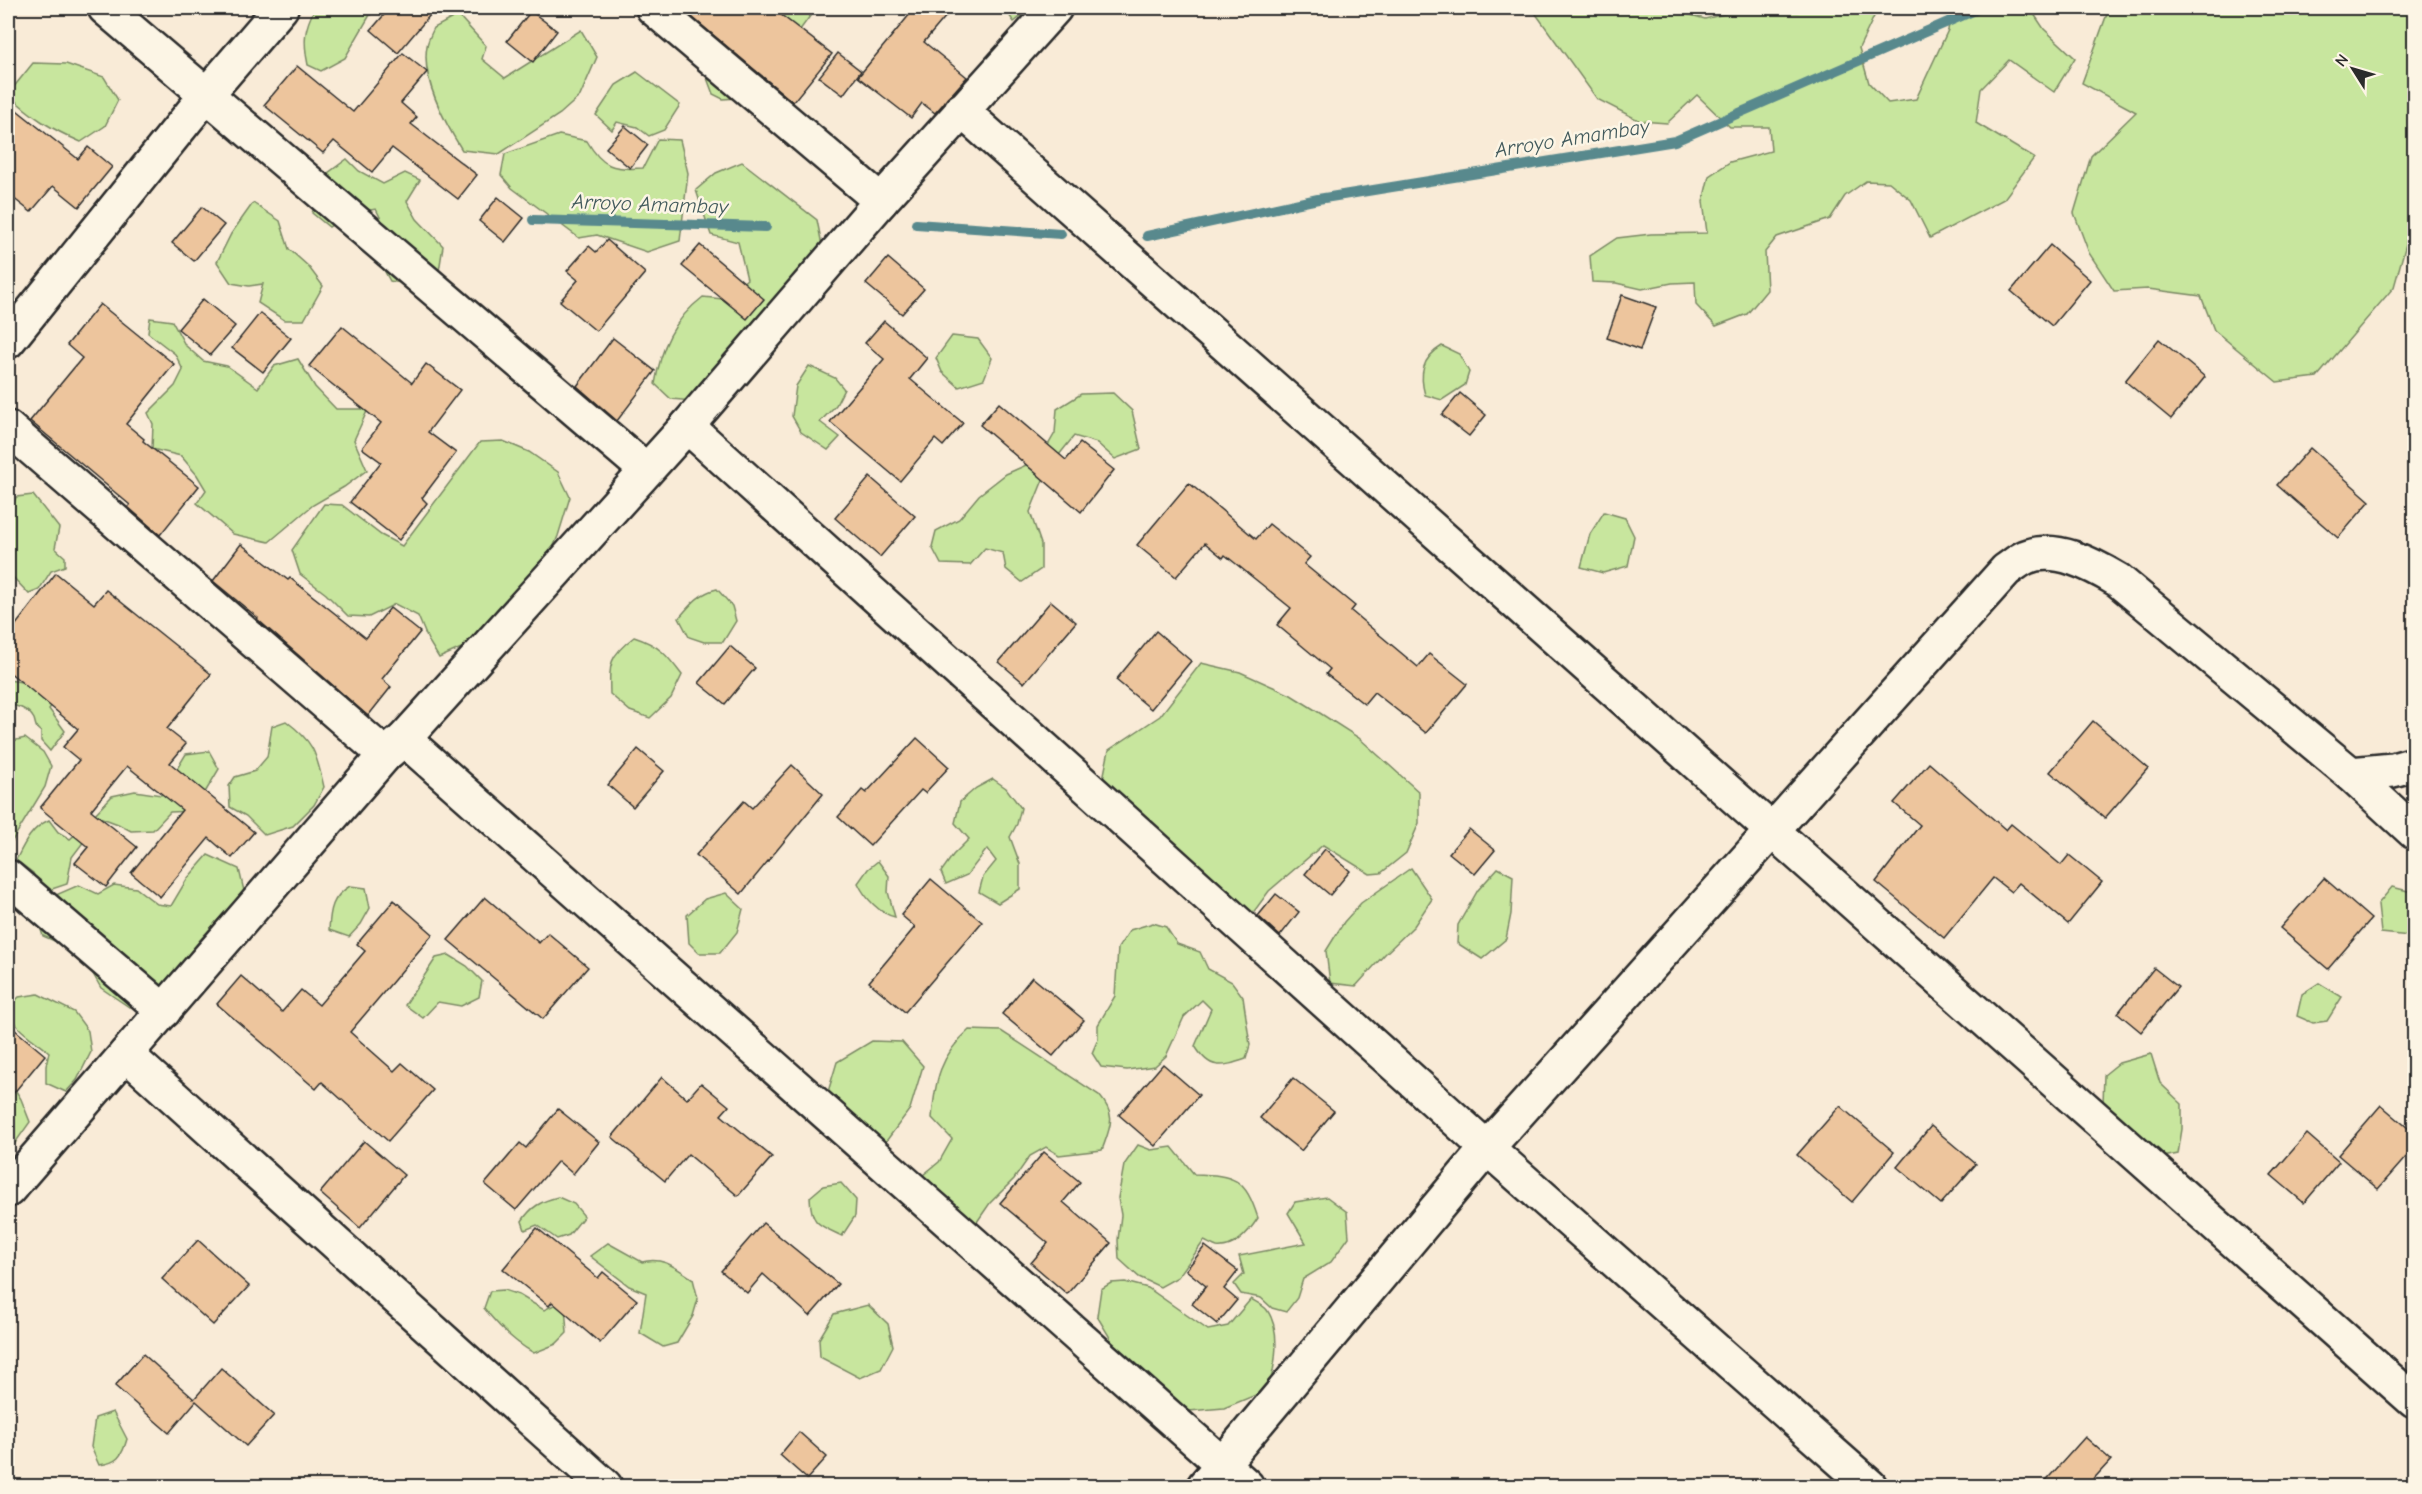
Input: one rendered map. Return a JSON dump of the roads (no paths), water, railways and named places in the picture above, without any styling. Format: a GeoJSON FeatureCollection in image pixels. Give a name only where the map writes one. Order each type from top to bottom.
{"type":"FeatureCollection","features":[{"type":"Feature","properties":{"kind":"street"},"geometry":{"type":"LineString","coordinates":[[105,8],[646,470]]}},
{"type":"Feature","properties":{"kind":"street"},"geometry":{"type":"LineString","coordinates":[[8,341],[207,94],[280,8]]}},
{"type":"Feature","properties":{"kind":"street"},"geometry":{"type":"LineString","coordinates":[[652,8],[881,201]]}},
{"type":"Feature","properties":{"kind":"street"},"geometry":{"type":"LineString","coordinates":[[8,1190],[394,747],[687,426],[961,110],[1055,8]]}},
{"type":"Feature","properties":{"kind":"street"},"geometry":{"type":"LineString","coordinates":[[961,110],[2415,1401]]}},
{"type":"Feature","properties":{"kind":"street"},"geometry":{"type":"LineString","coordinates":[[687,426],[1487,1148],[1870,1486]]}},
{"type":"Feature","properties":{"kind":"street"},"geometry":{"type":"LineString","coordinates":[[8,428],[394,747],[1213,1476],[1247,1486]]}},
{"type":"Feature","properties":{"kind":"street"},"geometry":{"type":"LineString","coordinates":[[1213,1476],[1487,1148],[2006,570],[2027,557],[2059,554],[2092,565],[2118,580],[2351,774],[2415,832]]}},
{"type":"Feature","properties":{"kind":"street"},"geometry":{"type":"LineString","coordinates":[[2351,774],[2393,770],[2415,764]]}},
{"type":"Feature","properties":{"kind":"street"},"geometry":{"type":"LineString","coordinates":[[8,877],[164,1011]]}},
{"type":"Feature","properties":{"kind":"street"},"geometry":{"type":"LineString","coordinates":[[126,1054],[605,1486]]}},
{"type":"Feature","properties":{"kind":"waterway","name":"Arroyo Amambay"},"geometry":{"type":"LineString","coordinates":[[1147,236],[1318,199],[1675,141],[1980,8]]}},
{"type":"Feature","properties":{"kind":"waterway","name":"Arroyo Amambay"},"geometry":{"type":"LineString","coordinates":[[533,220],[766,227]]}},
{"type":"Feature","properties":{"kind":"waterway","name":"Arroyo Amambay"},"geometry":{"type":"LineString","coordinates":[[916,224],[1061,234]]}}]}
